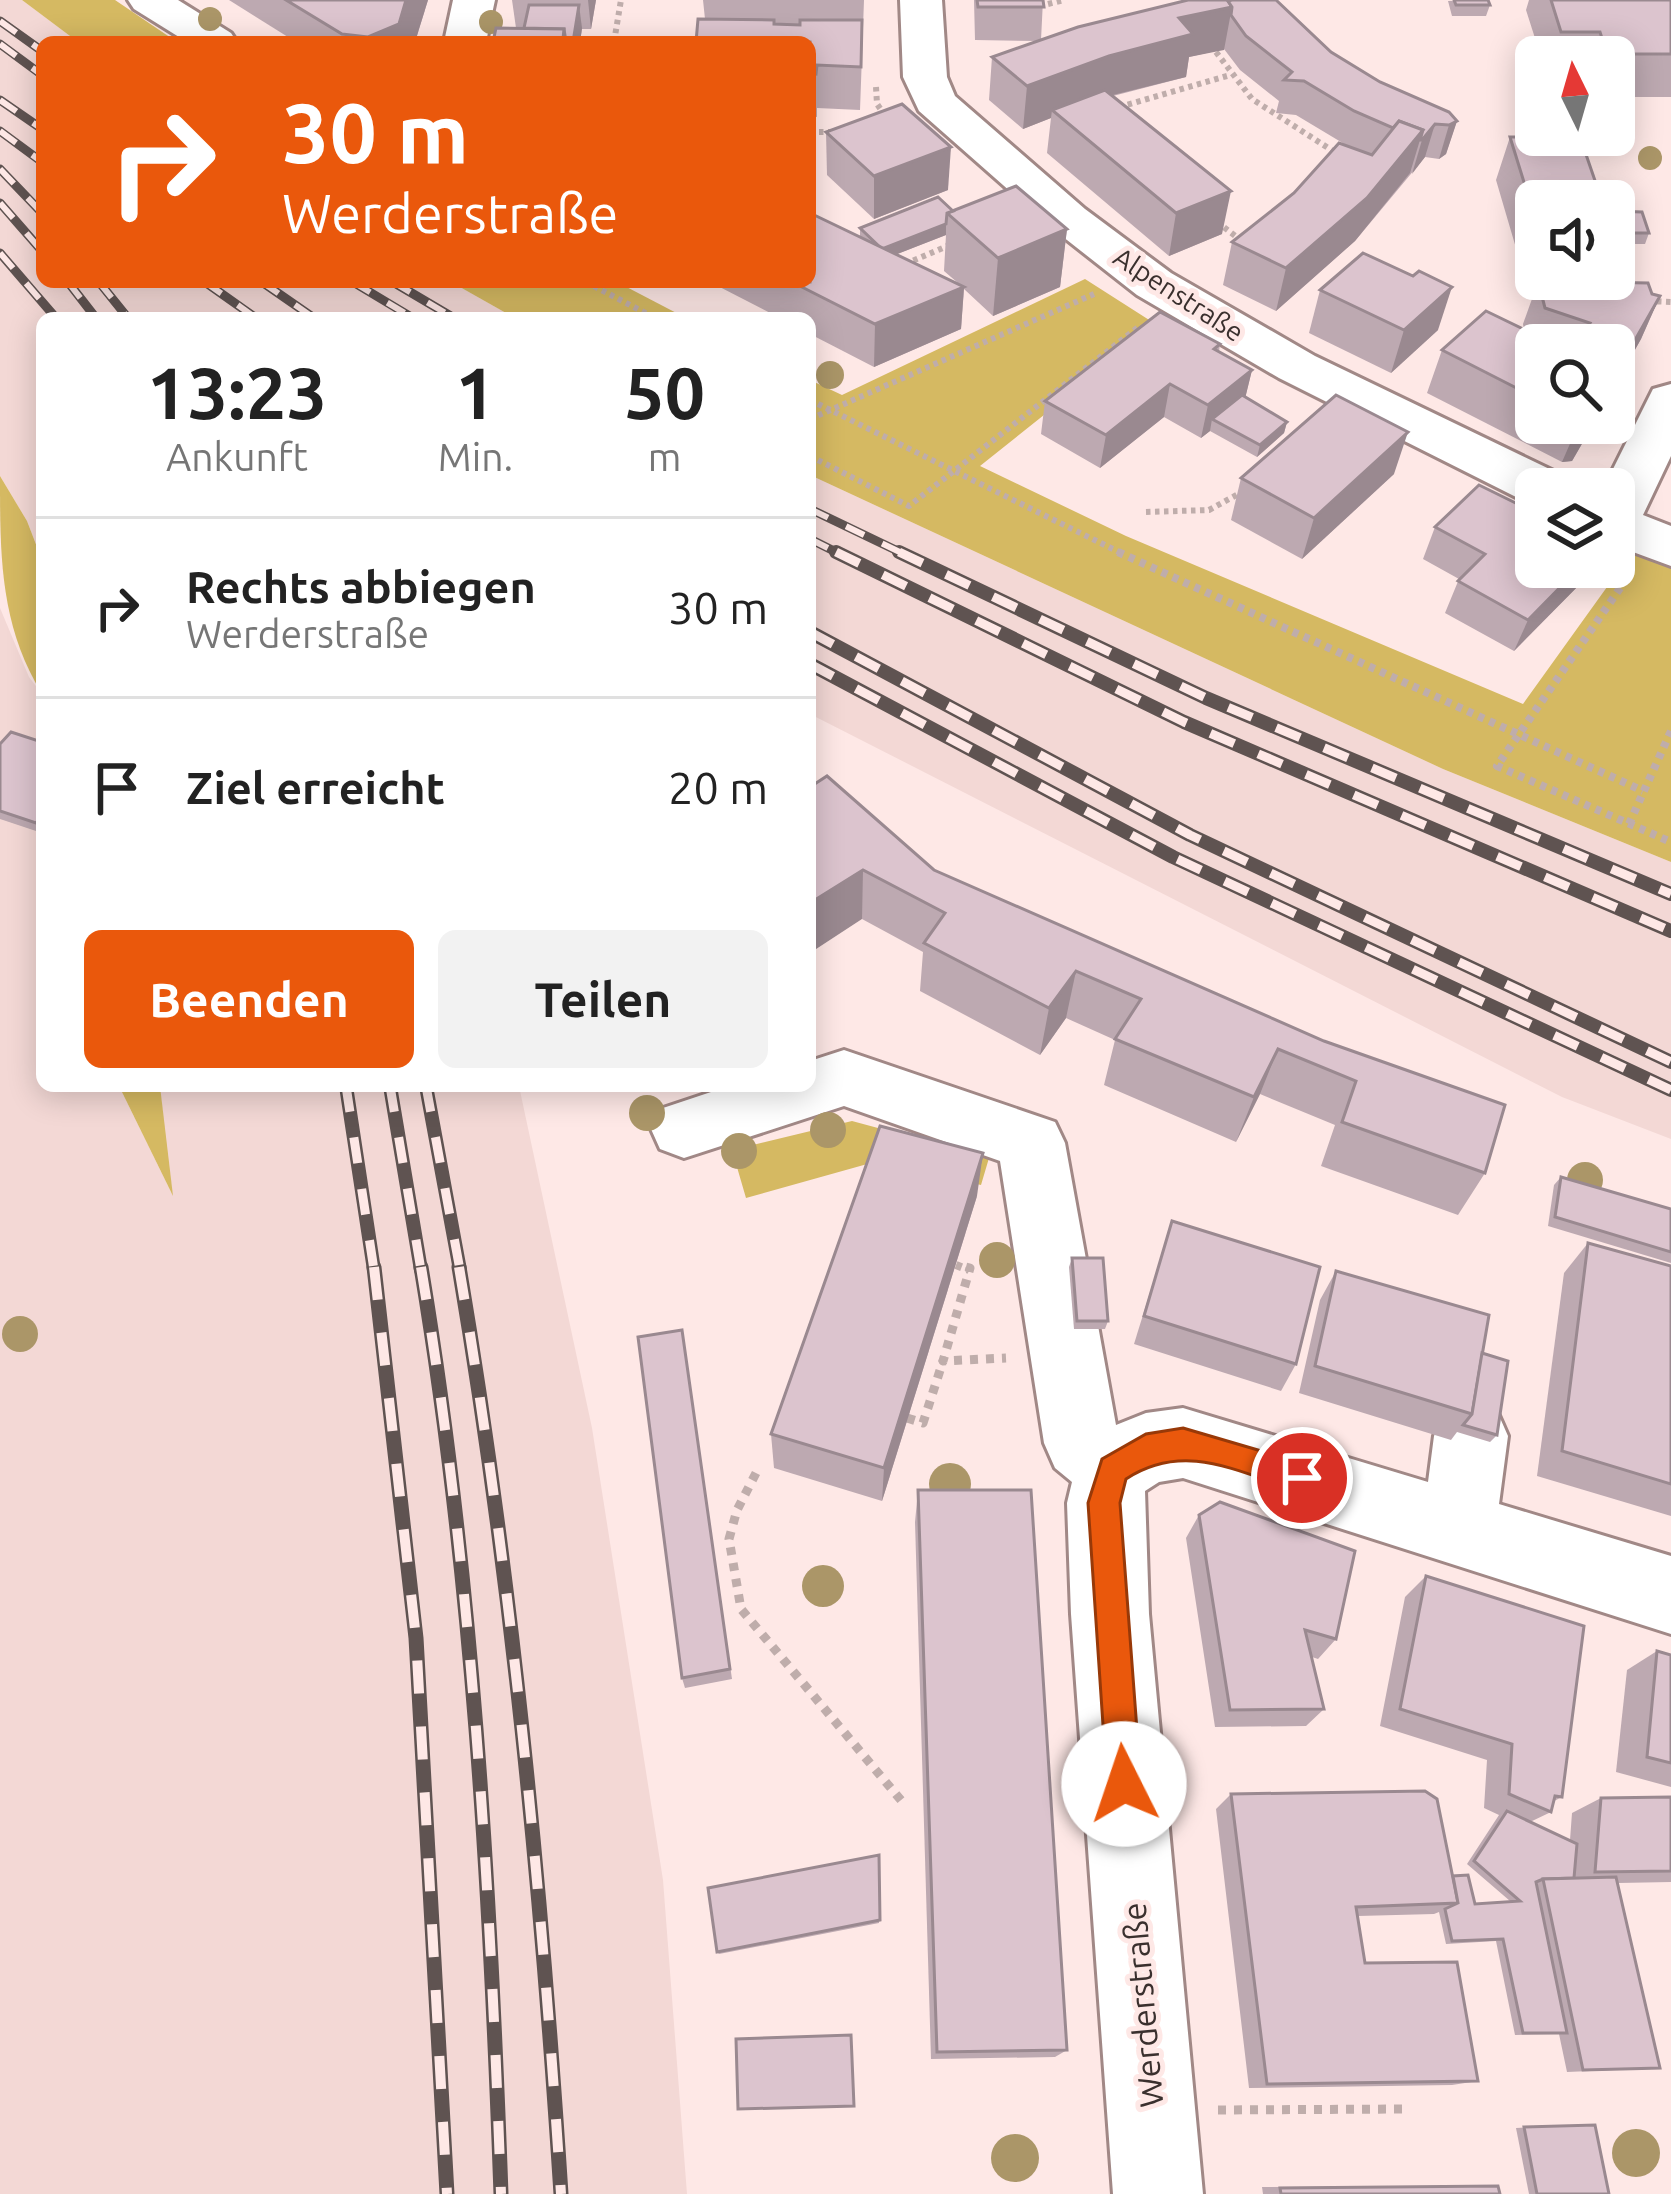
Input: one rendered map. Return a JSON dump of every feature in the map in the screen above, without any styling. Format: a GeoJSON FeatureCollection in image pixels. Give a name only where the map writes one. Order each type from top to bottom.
{"type":"FeatureCollection","features":[{"type":"Feature","properties":{"kind":"street"},"geometry":{"type":"LineString","coordinates":[[149,0],[207,36]]}},
{"type":"Feature","properties":{"kind":"street"},"geometry":{"type":"LineString","coordinates":[[466,36],[474,0]]}},
{"type":"Feature","properties":{"kind":"street","name":"Alpenstraße"},"geometry":{"type":"LineString","coordinates":[[921,0],[925,77],[934,102],[1094,239],[1161,289],[1269,350],[1515,474]]}},
{"type":"Feature","properties":{"kind":"street"},"geometry":{"type":"LineString","coordinates":[[1635,478],[1671,401]]}},
{"type":"Feature","properties":{"kind":"street"},"geometry":{"type":"LineString","coordinates":[[1635,543],[1659,565]]}},
{"type":"Feature","properties":{"kind":"street"},"geometry":{"type":"LineString","coordinates":[[816,1087],[844,1078],[1031,1142],[1079,1342],[1081,1443],[1113,1469],[1146,1448],[1183,1442],[1671,1595]]}},
{"type":"Feature","properties":{"kind":"street"},"geometry":{"type":"LineString","coordinates":[[684,1129],[800,1092]]}},
{"type":"Feature","properties":{"kind":"street"},"geometry":{"type":"LineString","coordinates":[[1459,1526],[1471,1436]]}},
{"type":"Feature","properties":{"kind":"street","name":"Werderstraße"},"geometry":{"type":"LineString","coordinates":[[1113,1469],[1104,1503],[1106,1547],[1158,2194]]}},
{"type":"Feature","properties":{"kind":"path"},"geometry":{"type":"LineString","coordinates":[[615,36],[621,0]]}},
{"type":"Feature","properties":{"kind":"path"},"geometry":{"type":"LineString","coordinates":[[1048,4],[1064,0]]}},
{"type":"Feature","properties":{"kind":"path"},"geometry":{"type":"LineString","coordinates":[[1216,52],[1227,76],[1274,117],[1339,154]]}},
{"type":"Feature","properties":{"kind":"path"},"geometry":{"type":"LineString","coordinates":[[1100,112],[1227,76]]}},
{"type":"Feature","properties":{"kind":"path"},"geometry":{"type":"LineString","coordinates":[[816,132],[853,132]]}},
{"type":"Feature","properties":{"kind":"path"},"geometry":{"type":"LineString","coordinates":[[1212,218],[1249,247],[1235,255]]}},
{"type":"Feature","properties":{"kind":"path"},"geometry":{"type":"LineString","coordinates":[[887,272],[968,238]]}},
{"type":"Feature","properties":{"kind":"path"},"geometry":{"type":"LineString","coordinates":[[598,288],[644,312]]}},
{"type":"Feature","properties":{"kind":"path"},"geometry":{"type":"LineString","coordinates":[[816,416],[1093,293],[1109,306]]}},
{"type":"Feature","properties":{"kind":"path"},"geometry":{"type":"LineString","coordinates":[[1634,300],[1671,302]]}},
{"type":"Feature","properties":{"kind":"path"},"geometry":{"type":"LineString","coordinates":[[816,459],[909,506],[1141,325],[1125,315]]}},
{"type":"Feature","properties":{"kind":"path"},"geometry":{"type":"LineString","coordinates":[[816,403],[1216,599],[1519,731],[1643,791]]}},
{"type":"Feature","properties":{"kind":"path"},"geometry":{"type":"LineString","coordinates":[[1146,512],[1209,510],[1249,486]]}},
{"type":"Feature","properties":{"kind":"path"},"geometry":{"type":"LineString","coordinates":[[1659,565],[1629,575],[1497,766],[1671,842]]}},
{"type":"Feature","properties":{"kind":"path"},"geometry":{"type":"LineString","coordinates":[[1629,824],[1671,730]]}},
{"type":"Feature","properties":{"kind":"path"},"geometry":{"type":"LineString","coordinates":[[907,1418],[923,1423],[944,1361],[970,1268],[956,1264]]}},
{"type":"Feature","properties":{"kind":"path"},"geometry":{"type":"LineString","coordinates":[[944,1361],[1079,1342]]}},
{"type":"Feature","properties":{"kind":"path"},"geometry":{"type":"LineString","coordinates":[[756,1473],[726,1532],[729,1569],[741,1610],[905,1805]]}},
{"type":"Feature","properties":{"kind":"path"},"geometry":{"type":"LineString","coordinates":[[1150,2110],[1408,2108]]}},
{"type":"Feature","properties":{"kind":"shaded area"},"geometry":{"type":"Polygon","coordinates":[[[0,0],[22,0],[70,36],[36,36],[36,288],[462,288],[504,312],[36,312],[36,544],[0,476],[0,0]]]}},
{"type":"Feature","properties":{"kind":"shaded area"},"geometry":{"type":"Polygon","coordinates":[[[22,0],[115,0],[168,36],[70,36],[22,0]]]}},
{"type":"Feature","properties":{"kind":"shaded area"},"geometry":{"type":"Polygon","coordinates":[[[1085,279],[1157,325],[980,466],[1126,536],[1523,704],[1606,588],[1635,588],[1635,548],[1671,561],[1671,862],[1443,769],[816,478],[816,383],[842,395],[1085,279]]]}},
{"type":"Feature","properties":{"kind":"shaded area"},"geometry":{"type":"Polygon","coordinates":[[[462,288],[628,288],[674,312],[504,312],[462,288]]]}},
{"type":"Feature","properties":{"kind":"shaded area"},"geometry":{"type":"Polygon","coordinates":[[[0,476],[36,544],[36,683],[10,616],[2,562],[0,476]]]}},
{"type":"Feature","properties":{"kind":"shaded area"},"geometry":{"type":"Polygon","coordinates":[[[816,478],[1443,769],[1671,862],[1671,1139],[1562,1097],[816,717],[816,478]]]}},
{"type":"Feature","properties":{"kind":"shaded area"},"geometry":{"type":"Polygon","coordinates":[[[0,608],[36,686],[36,1092],[122,1092],[171,1192],[161,1092],[520,1092],[592,1428],[663,1880],[687,2194],[0,2194],[0,608]]]}},
{"type":"Feature","properties":{"kind":"shaded area"},"geometry":{"type":"Polygon","coordinates":[[[122,1092],[161,1092],[173,1196],[122,1092]]]}},
{"type":"Feature","properties":{"kind":"shaded area"},"geometry":{"type":"Polygon","coordinates":[[[852,1121],[989,1158],[981,1185],[878,1161],[746,1198],[732,1150],[852,1121]]]}},
{"type":"Feature","properties":{"kind":"building"},"geometry":{"type":"Polygon","coordinates":[[[286,0],[406,0],[399,24],[370,36],[342,34],[286,0]]]}},
{"type":"Feature","properties":{"kind":"building"},"geometry":{"type":"Polygon","coordinates":[[[977,0],[1043,0],[1044,7],[978,7],[977,0]]]}},
{"type":"Feature","properties":{"kind":"building"},"geometry":{"type":"Polygon","coordinates":[[[1188,0],[1227,0],[1232,7],[1179,18],[1193,34],[1109,56],[1027,86],[992,57],[1078,27],[1188,0]]]}},
{"type":"Feature","properties":{"kind":"building"},"geometry":{"type":"Polygon","coordinates":[[[1276,0],[1331,52],[1380,82],[1449,112],[1457,121],[1435,124],[1420,140],[1423,130],[1399,121],[1393,128],[1304,81],[1284,80],[1292,72],[1246,36],[1231,15],[1228,1],[1276,0]]]}},
{"type":"Feature","properties":{"kind":"building"},"geometry":{"type":"Polygon","coordinates":[[[1454,0],[1488,0],[1490,5],[1456,5],[1454,0]]]}},
{"type":"Feature","properties":{"kind":"building"},"geometry":{"type":"Polygon","coordinates":[[[1551,0],[1671,0],[1671,54],[1635,54],[1635,36],[1561,32],[1551,0]]]}},
{"type":"Feature","properties":{"kind":"building"},"geometry":{"type":"Polygon","coordinates":[[[529,5],[579,5],[574,36],[565,36],[564,29],[524,28],[529,5]]]}},
{"type":"Feature","properties":{"kind":"building"},"geometry":{"type":"Polygon","coordinates":[[[698,19],[800,25],[800,20],[862,20],[861,67],[817,65],[816,74],[816,36],[697,36],[698,19]]]}},
{"type":"Feature","properties":{"kind":"building"},"geometry":{"type":"Polygon","coordinates":[[[496,28],[564,29],[563,36],[494,36],[496,28]]]}},
{"type":"Feature","properties":{"kind":"building"},"geometry":{"type":"Polygon","coordinates":[[[1105,90],[1231,191],[1176,213],[1052,110],[1105,90]]]}},
{"type":"Feature","properties":{"kind":"building"},"geometry":{"type":"Polygon","coordinates":[[[902,104],[951,147],[874,176],[826,132],[902,104]]]}},
{"type":"Feature","properties":{"kind":"building"},"geometry":{"type":"Polygon","coordinates":[[[1399,121],[1423,130],[1367,198],[1286,268],[1232,242],[1294,193],[1339,143],[1372,155],[1399,121]]]}},
{"type":"Feature","properties":{"kind":"building"},"geometry":{"type":"Polygon","coordinates":[[[1516,156],[1587,156],[1595,180],[1523,180],[1516,156]]]}},
{"type":"Feature","properties":{"kind":"building"},"geometry":{"type":"Polygon","coordinates":[[[1016,186],[1067,229],[998,258],[947,213],[1016,186]]]}},
{"type":"Feature","properties":{"kind":"building"},"geometry":{"type":"Polygon","coordinates":[[[938,197],[953,211],[947,213],[946,224],[882,249],[860,228],[938,197]]]}},
{"type":"Feature","properties":{"kind":"building"},"geometry":{"type":"Polygon","coordinates":[[[1635,212],[1642,212],[1649,233],[1635,233],[1635,212]]]}},
{"type":"Feature","properties":{"kind":"building"},"geometry":{"type":"Polygon","coordinates":[[[816,216],[964,287],[875,324],[804,288],[816,288],[816,216]]]}},
{"type":"Feature","properties":{"kind":"building"},"geometry":{"type":"Polygon","coordinates":[[[1363,253],[1413,276],[1419,271],[1452,287],[1404,330],[1320,290],[1363,253]]]}},
{"type":"Feature","properties":{"kind":"building"},"geometry":{"type":"Polygon","coordinates":[[[1635,283],[1648,283],[1652,294],[1660,296],[1635,340],[1635,324],[1589,324],[1545,308],[1543,300],[1635,300],[1635,283]]]}},
{"type":"Feature","properties":{"kind":"building"},"geometry":{"type":"Polygon","coordinates":[[[1486,311],[1515,325],[1515,387],[1442,350],[1486,311]]]}},
{"type":"Feature","properties":{"kind":"building"},"geometry":{"type":"Polygon","coordinates":[[[1160,312],[1220,344],[1214,349],[1252,370],[1208,405],[1170,384],[1106,435],[1045,401],[1160,312]]]}},
{"type":"Feature","properties":{"kind":"building"},"geometry":{"type":"Polygon","coordinates":[[[1242,395],[1287,422],[1260,445],[1212,419],[1242,395]]]}},
{"type":"Feature","properties":{"kind":"building"},"geometry":{"type":"Polygon","coordinates":[[[1336,395],[1408,432],[1314,518],[1241,478],[1336,395]]]}},
{"type":"Feature","properties":{"kind":"building"},"geometry":{"type":"Polygon","coordinates":[[[1479,485],[1515,503],[1515,588],[1559,588],[1528,620],[1458,581],[1485,554],[1435,527],[1479,485]]]}},
{"type":"Feature","properties":{"kind":"building"},"geometry":{"type":"Polygon","coordinates":[[[11,732],[36,740],[36,823],[0,811],[0,744],[11,732]]]}},
{"type":"Feature","properties":{"kind":"building"},"geometry":{"type":"Polygon","coordinates":[[[827,776],[934,870],[1324,1041],[1505,1105],[1485,1173],[1342,1122],[1356,1081],[1278,1049],[1254,1097],[1115,1039],[1141,999],[1076,971],[1049,1008],[924,943],[945,913],[863,870],[816,899],[816,783],[827,776]]]}},
{"type":"Feature","properties":{"kind":"building"},"geometry":{"type":"Polygon","coordinates":[[[880,1126],[983,1153],[884,1468],[771,1434],[880,1126]]]}},
{"type":"Feature","properties":{"kind":"building"},"geometry":{"type":"Polygon","coordinates":[[[1561,1177],[1671,1209],[1671,1252],[1555,1217],[1561,1177]]]}},
{"type":"Feature","properties":{"kind":"building"},"geometry":{"type":"Polygon","coordinates":[[[1172,1221],[1320,1267],[1296,1364],[1144,1316],[1172,1221]]]}},
{"type":"Feature","properties":{"kind":"building"},"geometry":{"type":"Polygon","coordinates":[[[1588,1243],[1671,1266],[1671,1484],[1562,1451],[1588,1243]]]}},
{"type":"Feature","properties":{"kind":"building"},"geometry":{"type":"Polygon","coordinates":[[[1072,1258],[1103,1258],[1108,1321],[1077,1321],[1072,1258]]]}},
{"type":"Feature","properties":{"kind":"building"},"geometry":{"type":"Polygon","coordinates":[[[1336,1271],[1489,1315],[1472,1414],[1315,1366],[1336,1271]]]}},
{"type":"Feature","properties":{"kind":"building"},"geometry":{"type":"Polygon","coordinates":[[[682,1330],[730,1669],[682,1678],[638,1337],[682,1330]]]}},
{"type":"Feature","properties":{"kind":"building"},"geometry":{"type":"Polygon","coordinates":[[[1482,1353],[1508,1361],[1497,1435],[1463,1425],[1472,1414],[1482,1353]]]}},
{"type":"Feature","properties":{"kind":"building"},"geometry":{"type":"Polygon","coordinates":[[[918,1490],[1031,1490],[1067,2050],[937,2052],[918,1490]]]}},
{"type":"Feature","properties":{"kind":"building"},"geometry":{"type":"Polygon","coordinates":[[[1220,1502],[1355,1551],[1336,1639],[1305,1630],[1324,1709],[1230,1710],[1199,1515],[1220,1502]]]}},
{"type":"Feature","properties":{"kind":"building"},"geometry":{"type":"Polygon","coordinates":[[[1426,1576],[1584,1626],[1562,1797],[1555,1796],[1551,1812],[1509,1794],[1512,1744],[1400,1709],[1426,1576]]]}},
{"type":"Feature","properties":{"kind":"building"},"geometry":{"type":"Polygon","coordinates":[[[1657,1651],[1671,1655],[1671,1763],[1647,1757],[1657,1651]]]}},
{"type":"Feature","properties":{"kind":"building"},"geometry":{"type":"Polygon","coordinates":[[[1425,1791],[1437,1799],[1458,1903],[1356,1907],[1365,1963],[1457,1962],[1478,2081],[1267,2084],[1231,1794],[1425,1791]]]}},
{"type":"Feature","properties":{"kind":"building"},"geometry":{"type":"Polygon","coordinates":[[[1671,1797],[1671,1871],[1595,1872],[1601,1798],[1671,1797]]]}},
{"type":"Feature","properties":{"kind":"building"},"geometry":{"type":"Polygon","coordinates":[[[1507,1811],[1577,1844],[1574,1878],[1536,1882],[1567,2033],[1523,2033],[1503,1939],[1452,1941],[1445,1909],[1458,1903],[1453,1876],[1468,1875],[1475,1904],[1520,1901],[1474,1861],[1507,1811]]]}},
{"type":"Feature","properties":{"kind":"building"},"geometry":{"type":"Polygon","coordinates":[[[879,1855],[880,1920],[717,1952],[708,1888],[879,1855]]]}},
{"type":"Feature","properties":{"kind":"building"},"geometry":{"type":"Polygon","coordinates":[[[1616,1877],[1660,2068],[1583,2070],[1543,1879],[1616,1877]]]}},
{"type":"Feature","properties":{"kind":"building"},"geometry":{"type":"Polygon","coordinates":[[[851,2035],[854,2106],[738,2109],[736,2039],[851,2035]]]}},
{"type":"Feature","properties":{"kind":"building"},"geometry":{"type":"Polygon","coordinates":[[[1595,2125],[1609,2194],[1537,2194],[1524,2127],[1595,2125]]]}},
{"type":"Feature","properties":{"kind":"building"},"geometry":{"type":"Polygon","coordinates":[[[1498,2186],[1500,2194],[1281,2194],[1280,2188],[1498,2186]]]}},
{"type":"Feature","properties":{"kind":"railway"},"geometry":{"type":"LineString","coordinates":[[0,21],[36,47]]}},
{"type":"Feature","properties":{"kind":"railway"},"geometry":{"type":"LineString","coordinates":[[0,44],[36,71]]}},
{"type":"Feature","properties":{"kind":"railway"},"geometry":{"type":"LineString","coordinates":[[0,100],[36,125]]}},
{"type":"Feature","properties":{"kind":"railway"},"geometry":{"type":"LineString","coordinates":[[0,131],[36,158]]}},
{"type":"Feature","properties":{"kind":"railway"},"geometry":{"type":"LineString","coordinates":[[0,169],[36,207]]}},
{"type":"Feature","properties":{"kind":"railway"},"geometry":{"type":"LineString","coordinates":[[0,203],[36,244]]}},
{"type":"Feature","properties":{"kind":"railway"},"geometry":{"type":"LineString","coordinates":[[0,253],[51,312]]}},
{"type":"Feature","properties":{"kind":"railway"},"geometry":{"type":"LineString","coordinates":[[73,288],[91,312]]}},
{"type":"Feature","properties":{"kind":"railway"},"geometry":{"type":"LineString","coordinates":[[104,288],[123,312]]}},
{"type":"Feature","properties":{"kind":"railway"},"geometry":{"type":"LineString","coordinates":[[214,288],[248,312]]}},
{"type":"Feature","properties":{"kind":"railway"},"geometry":{"type":"LineString","coordinates":[[271,288],[305,312]]}},
{"type":"Feature","properties":{"kind":"railway"},"geometry":{"type":"LineString","coordinates":[[363,288],[403,312]]}},
{"type":"Feature","properties":{"kind":"railway"},"geometry":{"type":"LineString","coordinates":[[403,288],[444,312]]}},
{"type":"Feature","properties":{"kind":"railway"},"geometry":{"type":"LineString","coordinates":[[816,512],[906,555]]}},
{"type":"Feature","properties":{"kind":"railway"},"geometry":{"type":"LineString","coordinates":[[816,542],[836,552]]}},
{"type":"Feature","properties":{"kind":"railway"},"geometry":{"type":"LineString","coordinates":[[836,552],[1184,722],[1671,931]]}},
{"type":"Feature","properties":{"kind":"railway"},"geometry":{"type":"LineString","coordinates":[[836,552],[842,555]]}},
{"type":"Feature","properties":{"kind":"railway"},"geometry":{"type":"LineString","coordinates":[[899,552],[1206,698],[1671,894]]}},
{"type":"Feature","properties":{"kind":"railway"},"geometry":{"type":"LineString","coordinates":[[816,635],[1190,835],[1671,1062]]}},
{"type":"Feature","properties":{"kind":"railway"},"geometry":{"type":"LineString","coordinates":[[816,667],[1173,857],[1671,1090]]}},
{"type":"Feature","properties":{"kind":"railway"},"geometry":{"type":"LineString","coordinates":[[347,1092],[374,1270]]}},
{"type":"Feature","properties":{"kind":"railway"},"geometry":{"type":"LineString","coordinates":[[391,1092],[421,1270]]}},
{"type":"Feature","properties":{"kind":"railway"},"geometry":{"type":"LineString","coordinates":[[427,1092],[460,1270]]}},
{"type":"Feature","properties":{"kind":"railway"},"geometry":{"type":"LineString","coordinates":[[374,1267],[416,1638],[447,2194]]}},
{"type":"Feature","properties":{"kind":"railway"},"geometry":{"type":"LineString","coordinates":[[421,1267],[466,1613],[491,1961],[501,2194]]}},
{"type":"Feature","properties":{"kind":"railway"},"geometry":{"type":"LineString","coordinates":[[459,1267],[522,1729],[561,2194]]}},
{"type":"Feature","properties":{"kind":"route"},"geometry":{"type":"LineString","coordinates":[[1124,1784],[1104,1503],[1113,1469],[1146,1448],[1183,1442],[1302,1478]]}}]}
